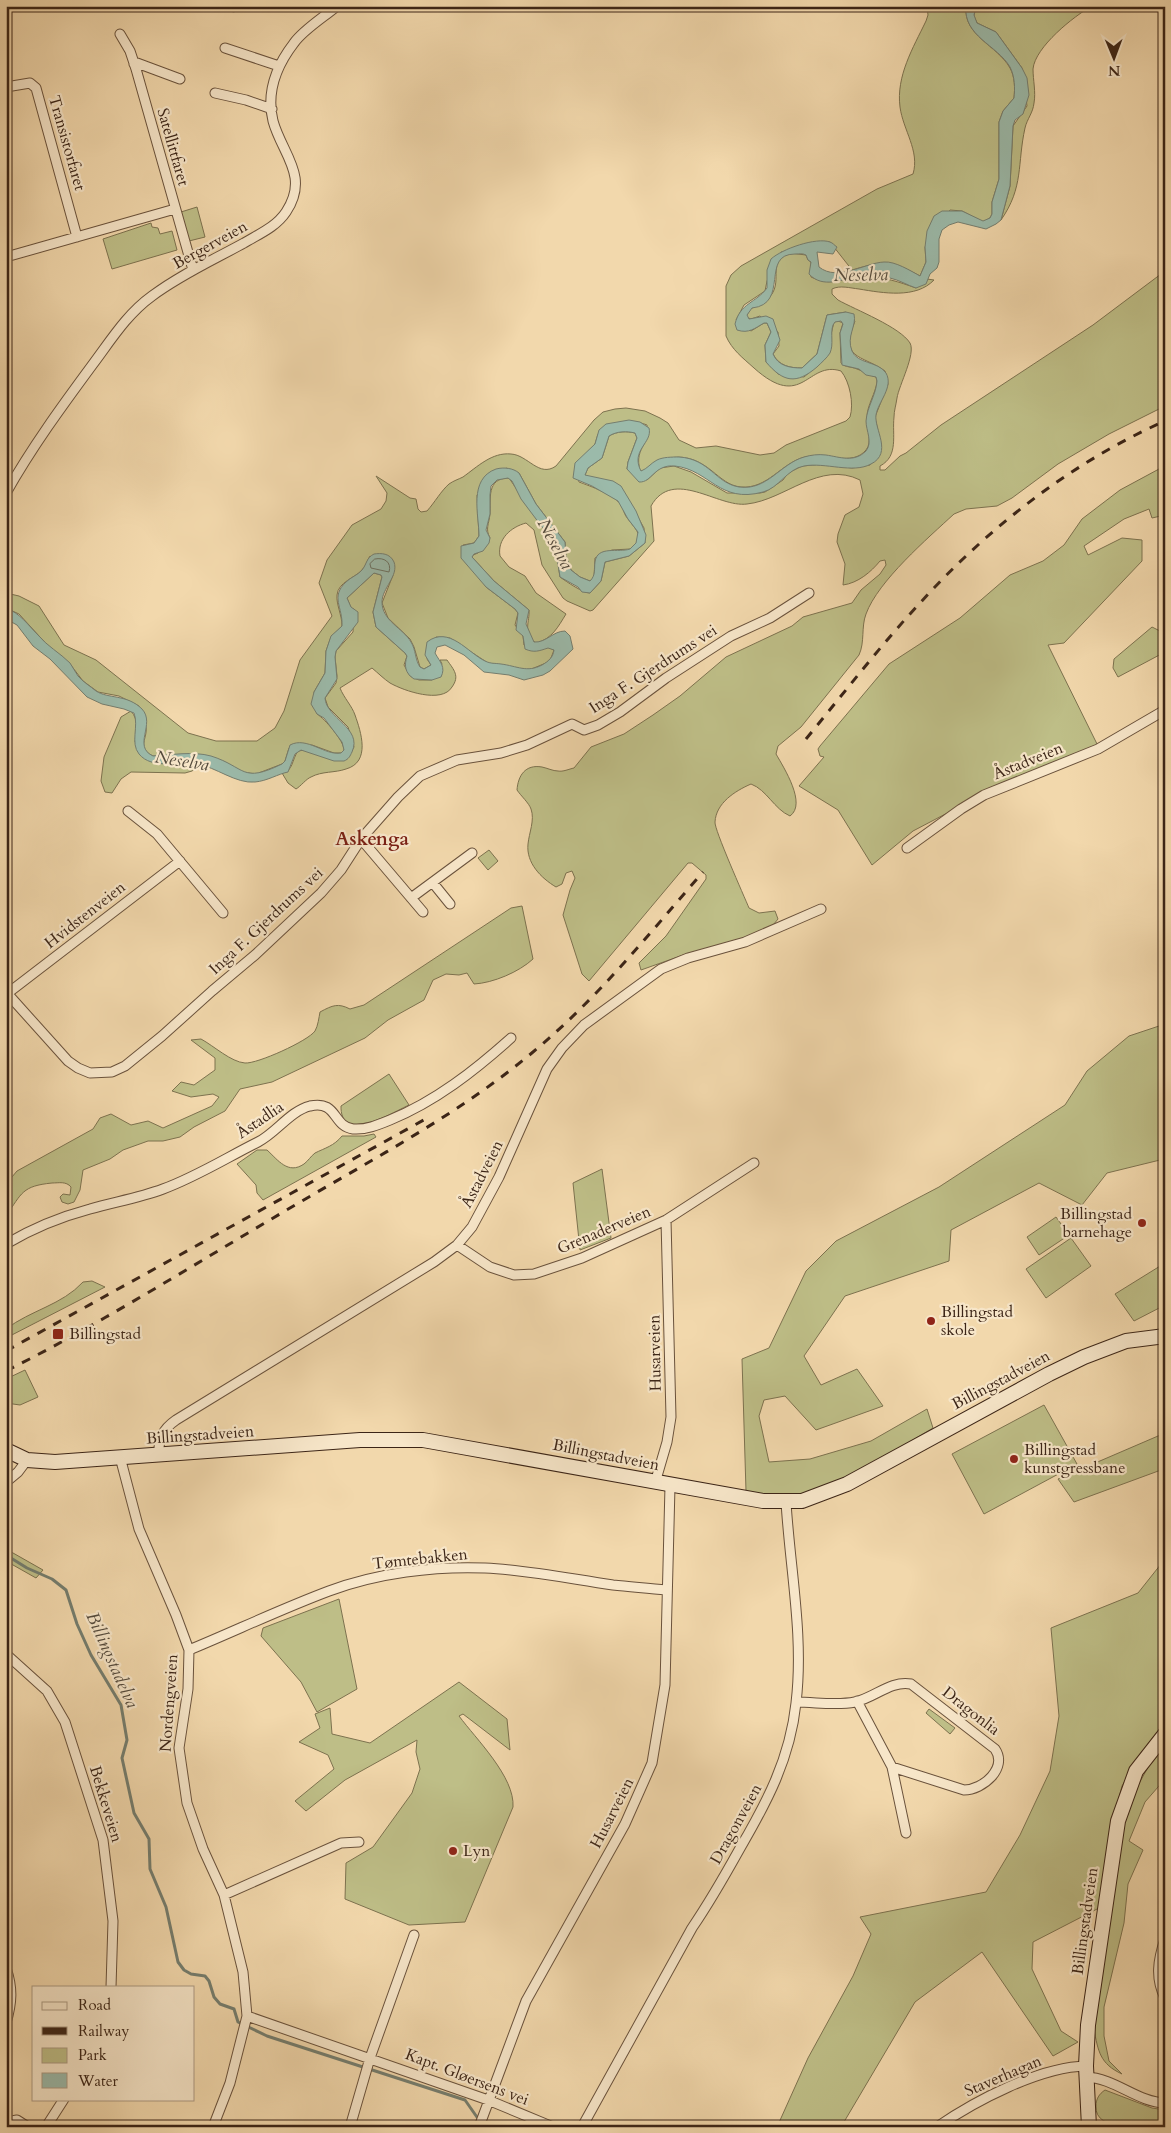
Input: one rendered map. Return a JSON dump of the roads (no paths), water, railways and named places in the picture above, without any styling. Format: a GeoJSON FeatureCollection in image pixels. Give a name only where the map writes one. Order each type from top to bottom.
{"type":"FeatureCollection","features":[{"type":"Feature","properties":{"kind":"main road","name":"Billingstadveien"},"geometry":{"type":"LineString","coordinates":[[6,1450],[27,1460],[55,1462],[360,1440],[423,1440],[670,1486],[762,1501],[802,1501],[847,1484],[1049,1374],[1084,1357],[1126,1341],[1165,1336]]}},
{"type":"Feature","properties":{"kind":"main road","name":"Billingstadveien"},"geometry":{"type":"LineString","coordinates":[[1089,2127],[1086,2071],[1091,2002],[1118,1821],[1136,1771],[1165,1734]]}},
{"type":"Feature","properties":{"kind":"street","name":"Bergerveien"},"geometry":{"type":"LineString","coordinates":[[6,493],[47,427],[122,324],[152,296],[193,270],[269,229],[285,214],[296,191],[296,179],[292,162],[276,128],[272,109],[273,84],[279,66],[295,41],[337,6]]}},
{"type":"Feature","properties":{"kind":"street","name":"Satellittfaret"},"geometry":{"type":"LineString","coordinates":[[120,34],[126,42],[134,64],[193,270]]}},
{"type":"Feature","properties":{"kind":"street"},"geometry":{"type":"LineString","coordinates":[[225,48],[279,66]]}},
{"type":"Feature","properties":{"kind":"street"},"geometry":{"type":"LineString","coordinates":[[134,64],[138,63],[180,79]]}},
{"type":"Feature","properties":{"kind":"street","name":"Transistorfaret"},"geometry":{"type":"LineString","coordinates":[[6,87],[30,82],[36,88],[77,237]]}},
{"type":"Feature","properties":{"kind":"street"},"geometry":{"type":"LineString","coordinates":[[215,93],[246,100],[272,109]]}},
{"type":"Feature","properties":{"kind":"street"},"geometry":{"type":"LineString","coordinates":[[6,257],[175,209]]}},
{"type":"Feature","properties":{"kind":"street","name":"Inga F. Gjerdrums vei"},"geometry":{"type":"LineString","coordinates":[[7,993],[68,1061],[78,1068],[96,1073],[112,1072],[124,1066],[162,1036],[255,955],[322,893],[341,870],[360,839],[420,776],[456,760],[501,753],[518,748],[572,724],[584,730],[598,725],[620,712],[666,678],[730,636],[770,618],[810,593]]}},
{"type":"Feature","properties":{"kind":"street","name":"Åstadveien"},"geometry":{"type":"LineString","coordinates":[[907,848],[961,808],[984,795],[1098,749],[1165,710]]}},
{"type":"Feature","properties":{"kind":"street"},"geometry":{"type":"LineString","coordinates":[[128,811],[157,834],[223,913]]}},
{"type":"Feature","properties":{"kind":"street"},"geometry":{"type":"LineString","coordinates":[[360,839],[423,912]]}},
{"type":"Feature","properties":{"kind":"street"},"geometry":{"type":"LineString","coordinates":[[411,898],[472,853]]}},
{"type":"Feature","properties":{"kind":"street","name":"Hvidstenveien"},"geometry":{"type":"LineString","coordinates":[[7,993],[180,861]]}},
{"type":"Feature","properties":{"kind":"street"},"geometry":{"type":"LineString","coordinates":[[433,883],[450,904]]}},
{"type":"Feature","properties":{"kind":"street","name":"Åstadveien"},"geometry":{"type":"LineString","coordinates":[[159,1455],[160,1442],[164,1430],[176,1420],[434,1262],[457,1245],[472,1227],[492,1191],[547,1069],[562,1048],[584,1025],[661,969],[688,958],[745,942],[820,908]]}},
{"type":"Feature","properties":{"kind":"street","name":"Åstadlia"},"geometry":{"type":"LineString","coordinates":[[6,1244],[56,1219],[142,1196],[179,1183],[262,1140],[309,1106],[325,1106],[331,1109],[342,1124],[352,1129],[379,1124],[412,1110],[443,1092],[511,1038]]}},
{"type":"Feature","properties":{"kind":"street","name":"Grenaderveien"},"geometry":{"type":"LineString","coordinates":[[457,1245],[490,1267],[514,1275],[534,1274],[582,1258],[666,1220],[754,1163]]}},
{"type":"Feature","properties":{"kind":"street","name":"Husarveien"},"geometry":{"type":"LineString","coordinates":[[655,1483],[667,1442],[671,1416],[666,1220]]}},
{"type":"Feature","properties":{"kind":"street","name":"Nordengveien"},"geometry":{"type":"LineString","coordinates":[[120,1457],[139,1529],[189,1650],[188,1689],[179,1738],[179,1757],[186,1803],[203,1849],[224,1895],[243,1972],[247,2016],[230,2083],[213,2127]]}},
{"type":"Feature","properties":{"kind":"street"},"geometry":{"type":"LineString","coordinates":[[6,1482],[18,1472],[27,1460]]}},
{"type":"Feature","properties":{"kind":"street","name":"Husarveien"},"geometry":{"type":"LineString","coordinates":[[479,2127],[526,2001],[625,1824],[652,1764],[665,1685],[670,1486]]}},
{"type":"Feature","properties":{"kind":"street","name":"Dragonveien"},"geometry":{"type":"LineString","coordinates":[[582,2127],[692,1928],[711,1900],[763,1809],[779,1776],[789,1743],[796,1702],[798,1630],[786,1502]]}},
{"type":"Feature","properties":{"kind":"street","name":"Tømtebakken"},"geometry":{"type":"LineString","coordinates":[[189,1650],[329,1591],[379,1577],[402,1574],[444,1569],[486,1568],[666,1590]]}},
{"type":"Feature","properties":{"kind":"street","name":"Bekkeveien"},"geometry":{"type":"LineString","coordinates":[[6,1654],[47,1691],[65,1722],[103,1840],[113,1921],[111,1986]]}},
{"type":"Feature","properties":{"kind":"street","name":"Dragonlia"},"geometry":{"type":"LineString","coordinates":[[796,1702],[843,1704],[857,1702],[898,1684],[911,1684],[994,1749],[1000,1759],[998,1769],[980,1786],[971,1790],[964,1790],[892,1767]]}},
{"type":"Feature","properties":{"kind":"street"},"geometry":{"type":"LineString","coordinates":[[857,1702],[892,1767],[906,1833]]}},
{"type":"Feature","properties":{"kind":"street"},"geometry":{"type":"LineString","coordinates":[[224,1895],[341,1843],[359,1842]]}},
{"type":"Feature","properties":{"kind":"street"},"geometry":{"type":"LineString","coordinates":[[350,2127],[370,2058],[414,1935]]}},
{"type":"Feature","properties":{"kind":"street"},"geometry":{"type":"LineString","coordinates":[[1165,1939],[1158,1966],[1158,1980],[1165,1998]]}},
{"type":"Feature","properties":{"kind":"street"},"geometry":{"type":"LineString","coordinates":[[6,1968],[11,1983],[12,2005],[6,2023]]}},
{"type":"Feature","properties":{"kind":"street","name":"Kapt. Gløersens vei"},"geometry":{"type":"LineString","coordinates":[[247,2016],[488,2100],[553,2127]]}},
{"type":"Feature","properties":{"kind":"street","name":"Staverhagan"},"geometry":{"type":"LineString","coordinates":[[937,2127],[960,2112],[1004,2089],[1058,2069],[1086,2071],[1147,2100],[1165,2103]]}},
{"type":"Feature","properties":{"kind":"street"},"geometry":{"type":"LineString","coordinates":[[46,2127],[63,2100]]}},
{"type":"Feature","properties":{"kind":"street"},"geometry":{"type":"LineString","coordinates":[[6,2122],[17,2120],[28,2127]]}},
{"type":"Feature","properties":{"kind":"water","name":"Neselva"},"geometry":{"type":"Polygon","coordinates":[[[966,6],[976,6],[974,15],[977,23],[996,32],[1027,78],[1029,95],[1023,114],[1015,120],[1013,126],[1010,186],[1001,220],[986,229],[958,222],[942,230],[939,239],[939,262],[937,268],[930,274],[926,284],[916,288],[890,278],[878,277],[858,277],[832,282],[820,281],[814,279],[809,274],[811,262],[806,255],[795,254],[785,256],[779,262],[776,270],[770,298],[763,305],[752,308],[747,315],[749,319],[766,316],[773,319],[780,340],[773,354],[775,358],[785,366],[802,368],[817,354],[827,315],[846,312],[854,314],[855,318],[850,341],[852,351],[863,361],[882,369],[888,378],[887,389],[876,415],[882,447],[881,454],[871,464],[864,467],[804,466],[793,471],[769,490],[736,494],[725,490],[697,473],[675,466],[662,468],[647,480],[639,482],[627,469],[637,438],[635,433],[622,432],[612,434],[609,436],[602,458],[588,468],[585,475],[613,481],[621,486],[636,511],[646,535],[645,543],[629,556],[605,562],[601,581],[590,593],[582,592],[578,587],[560,577],[556,551],[551,539],[521,499],[512,481],[508,478],[497,480],[491,486],[490,514],[486,530],[490,538],[489,543],[483,551],[474,554],[472,557],[494,581],[529,610],[526,624],[534,642],[542,641],[565,631],[570,636],[573,649],[550,671],[524,680],[509,675],[484,672],[464,655],[445,645],[437,647],[435,653],[443,667],[441,677],[432,680],[414,679],[406,669],[407,656],[405,653],[376,627],[373,612],[382,577],[374,573],[347,598],[351,607],[358,612],[358,622],[336,651],[337,679],[325,698],[331,711],[353,736],[354,744],[350,756],[344,761],[334,761],[301,750],[295,754],[288,772],[264,780],[248,782],[197,764],[166,764],[144,759],[136,750],[134,713],[102,704],[87,697],[50,659],[33,646],[17,625],[6,619],[6,608],[24,620],[45,643],[70,663],[80,678],[96,691],[130,701],[142,709],[147,721],[144,747],[153,756],[197,754],[211,756],[244,772],[251,773],[259,773],[282,764],[285,761],[290,745],[296,743],[309,744],[335,753],[341,753],[344,750],[342,742],[324,718],[317,714],[311,704],[314,692],[325,673],[326,651],[331,636],[342,626],[338,603],[341,587],[362,570],[368,559],[374,554],[388,555],[394,562],[394,572],[383,597],[383,609],[389,619],[411,642],[420,667],[424,669],[431,665],[425,655],[427,642],[443,637],[451,638],[489,663],[527,669],[537,667],[549,660],[554,650],[548,648],[539,651],[525,649],[523,636],[516,630],[518,613],[486,587],[461,558],[461,546],[474,543],[479,536],[478,489],[487,474],[502,468],[511,469],[519,473],[536,504],[565,542],[566,556],[571,570],[580,577],[590,581],[594,574],[595,562],[600,553],[630,549],[636,543],[638,532],[618,501],[592,486],[573,478],[575,463],[595,444],[599,430],[606,424],[629,420],[640,422],[649,428],[648,438],[638,458],[641,471],[662,458],[679,457],[698,462],[724,481],[739,487],[758,485],[795,460],[804,457],[826,455],[852,458],[861,455],[868,448],[869,440],[866,421],[877,381],[876,377],[866,375],[859,369],[842,365],[840,333],[843,324],[841,321],[835,322],[833,325],[832,346],[829,355],[809,373],[796,379],[790,379],[778,374],[766,362],[765,345],[771,332],[767,323],[745,331],[737,330],[735,324],[737,317],[744,307],[767,288],[767,270],[771,259],[791,248],[816,241],[832,243],[837,247],[833,254],[817,252],[819,267],[834,273],[888,262],[920,276],[926,262],[927,231],[934,216],[942,211],[962,211],[983,221],[990,218],[992,202],[999,179],[999,122],[1003,111],[1014,98],[1014,82],[1012,71],[1004,59],[975,33],[966,16],[966,6]]]}},
{"type":"Feature","properties":{"kind":"waterway","name":"Billingstadelva"},"geometry":{"type":"LineString","coordinates":[[6,1555],[27,1568],[52,1579],[66,1590],[77,1624],[91,1655],[121,1705],[127,1740],[122,1758],[134,1813],[149,1839],[150,1869],[166,1907],[178,1962],[184,1970],[191,1974],[205,1976],[209,1981],[214,1997],[220,2004],[234,2009],[238,2022],[267,2036],[465,2100],[479,2120]]}},
{"type":"Feature","properties":{"kind":"railway"},"geometry":{"type":"LineString","coordinates":[[806,739],[905,619],[946,575],[1003,523],[1033,499],[1097,456],[1165,421]]}},
{"type":"Feature","properties":{"kind":"railway"},"geometry":{"type":"LineString","coordinates":[[6,1371],[42,1353],[147,1293],[444,1117],[504,1075],[557,1031],[601,988],[703,872]]}},
{"type":"Feature","properties":{"kind":"railway"},"geometry":{"type":"LineString","coordinates":[[6,1351],[431,1116]]}},
{"type":"Feature","properties":{"kind":"place","name":"Billingstad barnehage"},"geometry":{"type":"Point","coordinates":[1142,1223]}},
{"type":"Feature","properties":{"kind":"place","name":"Billingstad skole"},"geometry":{"type":"Point","coordinates":[931,1321]}},
{"type":"Feature","properties":{"kind":"place","name":"Billingstad"},"geometry":{"type":"Point","coordinates":[58,1334]}},
{"type":"Feature","properties":{"kind":"place","name":"Billingstad kunstgressbane"},"geometry":{"type":"Point","coordinates":[1014,1459]}},
{"type":"Feature","properties":{"kind":"place","name":"Lyn"},"geometry":{"type":"Point","coordinates":[453,1851]}},
{"type":"Feature","properties":{"kind":"district","name":"Askenga"},"geometry":{"type":"Point","coordinates":[372,839]}}]}
